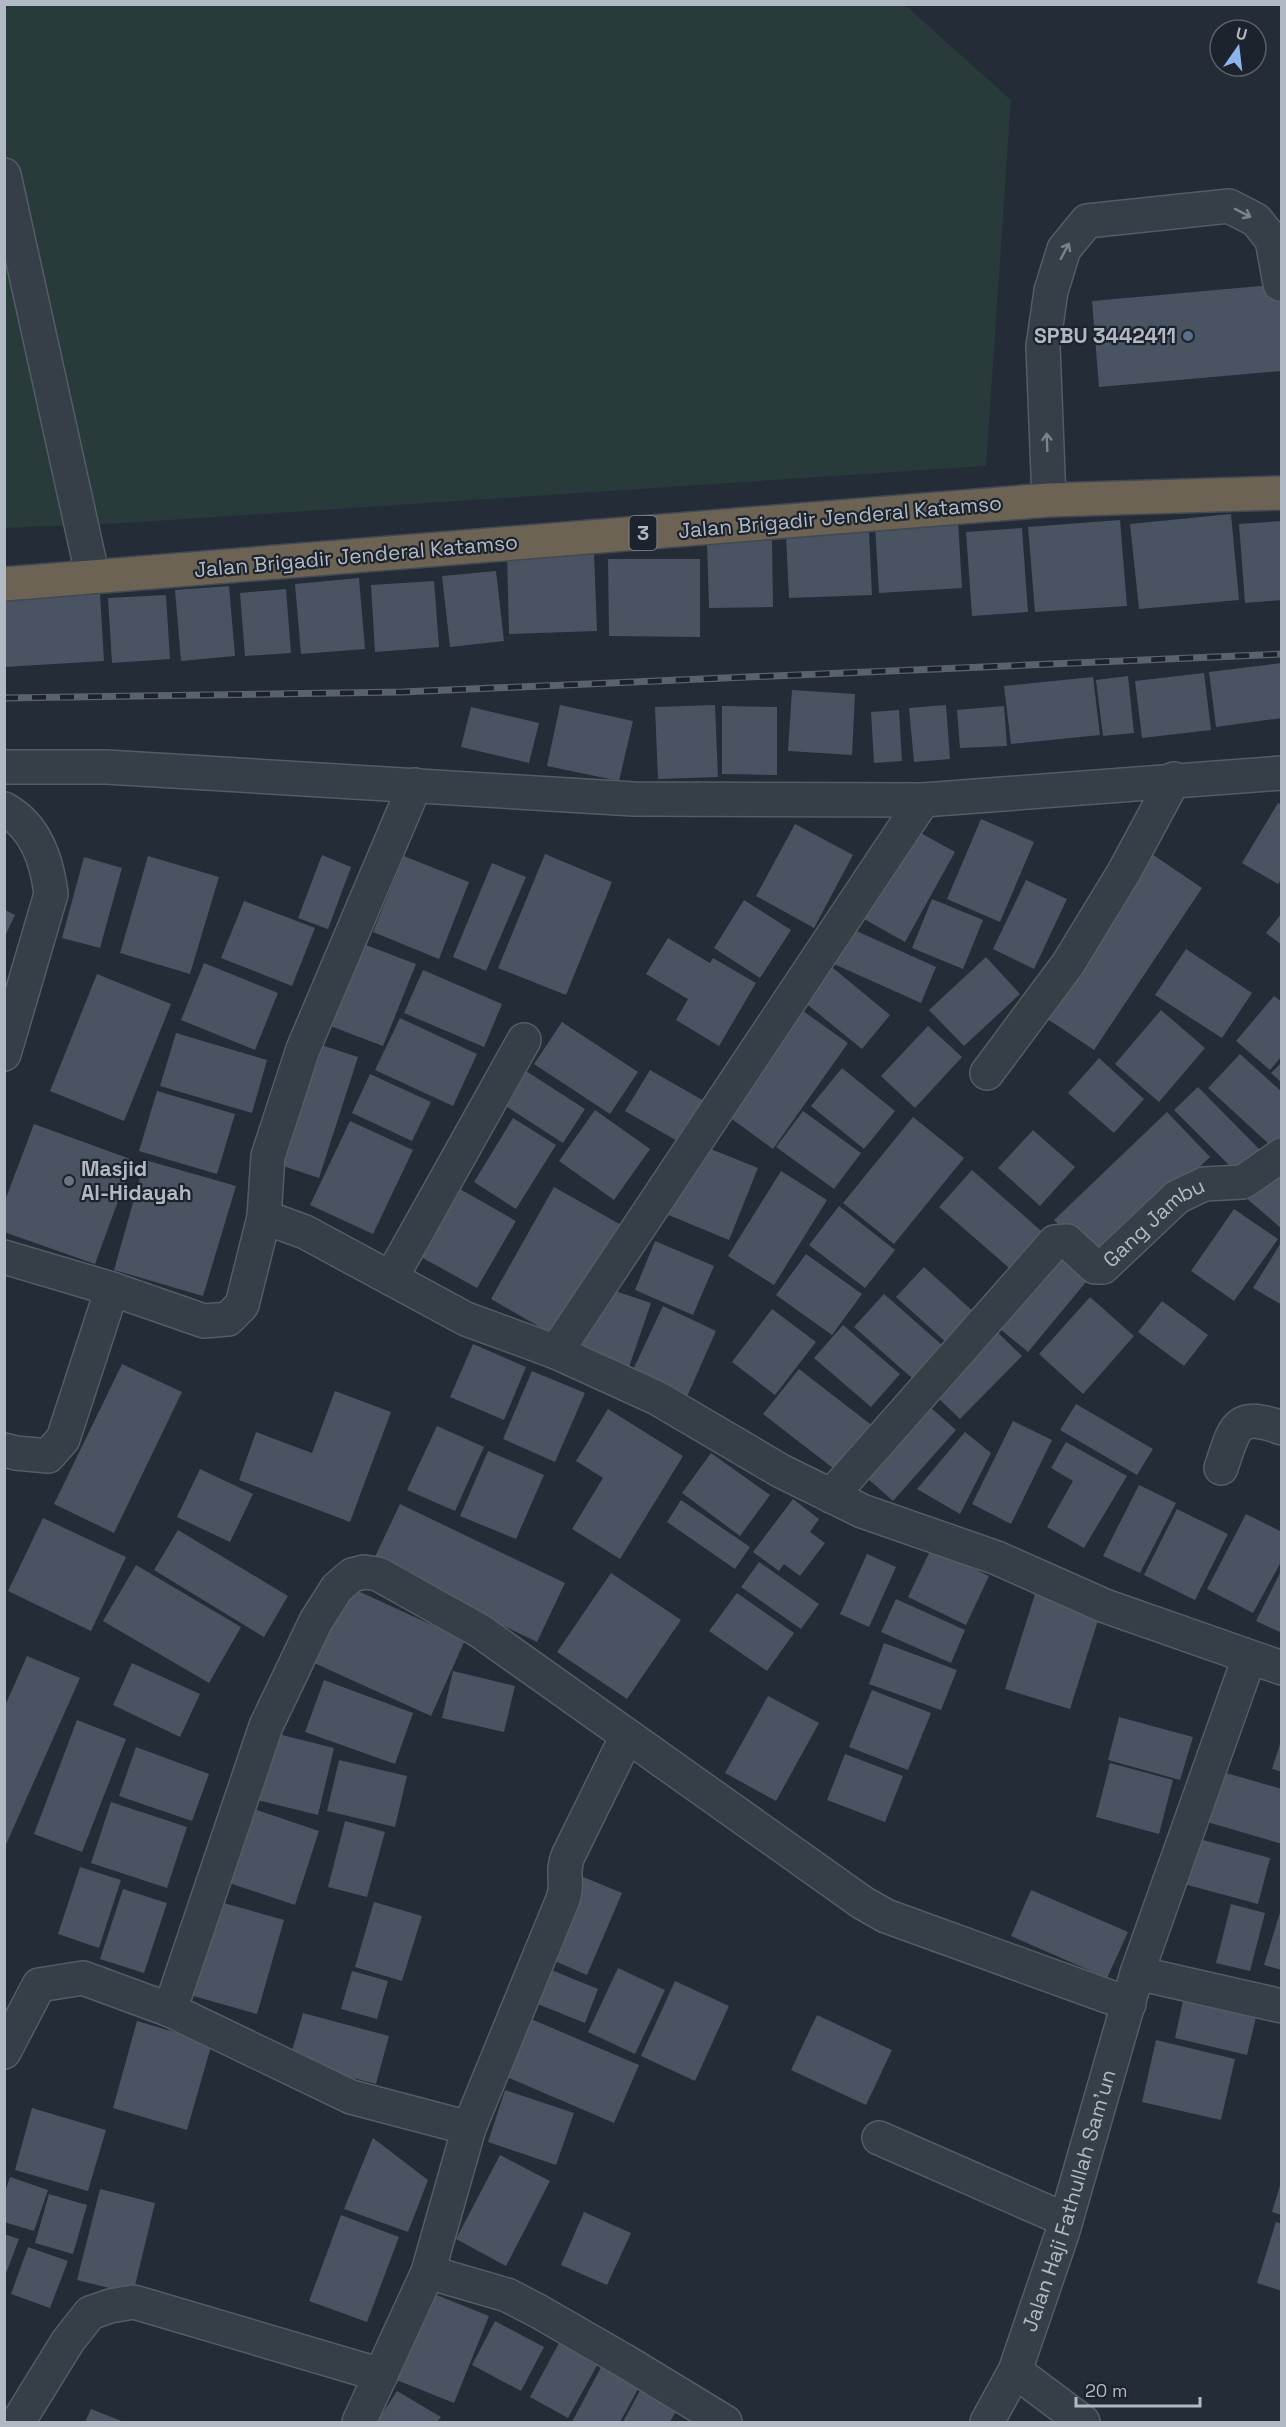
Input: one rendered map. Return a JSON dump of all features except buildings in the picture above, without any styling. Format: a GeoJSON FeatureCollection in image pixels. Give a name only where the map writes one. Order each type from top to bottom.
{"type":"FeatureCollection","features":[{"type":"Feature","properties":{"kind":"highway","name":"Jalan Brigadir Jenderal Katamso"},"geometry":{"type":"LineString","coordinates":[[4,584],[1049,500],[1281,493]]}},
{"type":"Feature","properties":{"kind":"street"},"geometry":{"type":"LineString","coordinates":[[4,176],[93,578]]}},
{"type":"Feature","properties":{"kind":"street"},"geometry":{"type":"LineString","coordinates":[[1049,500],[1043,346],[1051,291],[1064,249],[1087,221],[1229,206],[1256,220],[1272,240],[1280,284]]}},
{"type":"Feature","properties":{"kind":"street"},"geometry":{"type":"LineString","coordinates":[[4,767],[106,767],[634,799],[923,800],[1174,779],[1281,773]]}},
{"type":"Feature","properties":{"kind":"street"},"geometry":{"type":"LineString","coordinates":[[987,1073],[1068,964],[1124,872],[1174,779]]}},
{"type":"Feature","properties":{"kind":"street"},"geometry":{"type":"LineString","coordinates":[[4,1257],[112,1289],[204,1321],[228,1319],[242,1305],[264,1217],[268,1156],[303,1048],[416,785]]}},
{"type":"Feature","properties":{"kind":"street"},"geometry":{"type":"LineString","coordinates":[[556,1352],[923,800]]}},
{"type":"Feature","properties":{"kind":"street"},"geometry":{"type":"LineString","coordinates":[[4,809],[13,813],[38,842],[48,870],[51,894],[4,1054]]}},
{"type":"Feature","properties":{"kind":"street"},"geometry":{"type":"LineString","coordinates":[[391,1278],[524,1040]]}},
{"type":"Feature","properties":{"kind":"street","name":"Gang Jambu"},"geometry":{"type":"LineString","coordinates":[[831,1496],[1055,1242],[1067,1241],[1095,1267],[1103,1267],[1177,1197],[1204,1184],[1243,1182],[1281,1155]]}},
{"type":"Feature","properties":{"kind":"street"},"geometry":{"type":"LineString","coordinates":[[264,1217],[306,1232],[466,1319],[556,1352],[657,1398],[782,1470],[862,1511],[911,1530],[997,1558],[1106,1606],[1281,1668]]}},
{"type":"Feature","properties":{"kind":"street"},"geometry":{"type":"LineString","coordinates":[[4,1449],[16,1453],[48,1456],[63,1439],[112,1289]]}},
{"type":"Feature","properties":{"kind":"street"},"geometry":{"type":"LineString","coordinates":[[1221,1468],[1233,1433],[1242,1423],[1251,1420],[1262,1421],[1281,1428]]}},
{"type":"Feature","properties":{"kind":"street"},"geometry":{"type":"LineString","coordinates":[[170,2010],[266,1726],[316,1621],[337,1588],[352,1575],[364,1572],[378,1574],[480,1631],[841,1889],[886,1916],[1129,2004]]}},
{"type":"Feature","properties":{"kind":"street","name":"Jalan Haji Fathullah Sam'un"},"geometry":{"type":"LineString","coordinates":[[987,2422],[1015,2371],[1066,2220],[1137,1973],[1250,1658]]}},
{"type":"Feature","properties":{"kind":"street"},"geometry":{"type":"LineString","coordinates":[[358,2422],[428,2272],[469,2128],[563,1899],[567,1887],[564,1866],[627,1736]]}},
{"type":"Feature","properties":{"kind":"street"},"geometry":{"type":"LineString","coordinates":[[1137,1973],[1281,2006]]}},
{"type":"Feature","properties":{"kind":"street"},"geometry":{"type":"LineString","coordinates":[[4,2052],[39,1985],[83,1978],[170,2010],[351,2097],[469,2128]]}},
{"type":"Feature","properties":{"kind":"street"},"geometry":{"type":"LineString","coordinates":[[879,2138],[1066,2220]]}},
{"type":"Feature","properties":{"kind":"street"},"geometry":{"type":"LineString","coordinates":[[428,2272],[507,2295],[538,2310],[725,2422]]}},
{"type":"Feature","properties":{"kind":"street"},"geometry":{"type":"LineString","coordinates":[[18,2422],[68,2341],[90,2313],[110,2306],[134,2302],[381,2375]]}},
{"type":"Feature","properties":{"kind":"street"},"geometry":{"type":"LineString","coordinates":[[1015,2371],[1083,2422]]}},
{"type":"Feature","properties":{"kind":"shaded area"},"geometry":{"type":"Polygon","coordinates":[[[4,5],[905,5],[1011,100],[986,466],[125,523],[5,528],[4,5]]]}},
{"type":"Feature","properties":{"kind":"railway"},"geometry":{"type":"LineString","coordinates":[[4,698],[402,692],[1282,654]]}},
{"type":"Feature","properties":{"kind":"place","name":"SPBU 3442411"},"geometry":{"type":"Point","coordinates":[1188,336]}},
{"type":"Feature","properties":{"kind":"place","name":"Masjid Al-Hidayah"},"geometry":{"type":"Point","coordinates":[69,1181]}}]}
